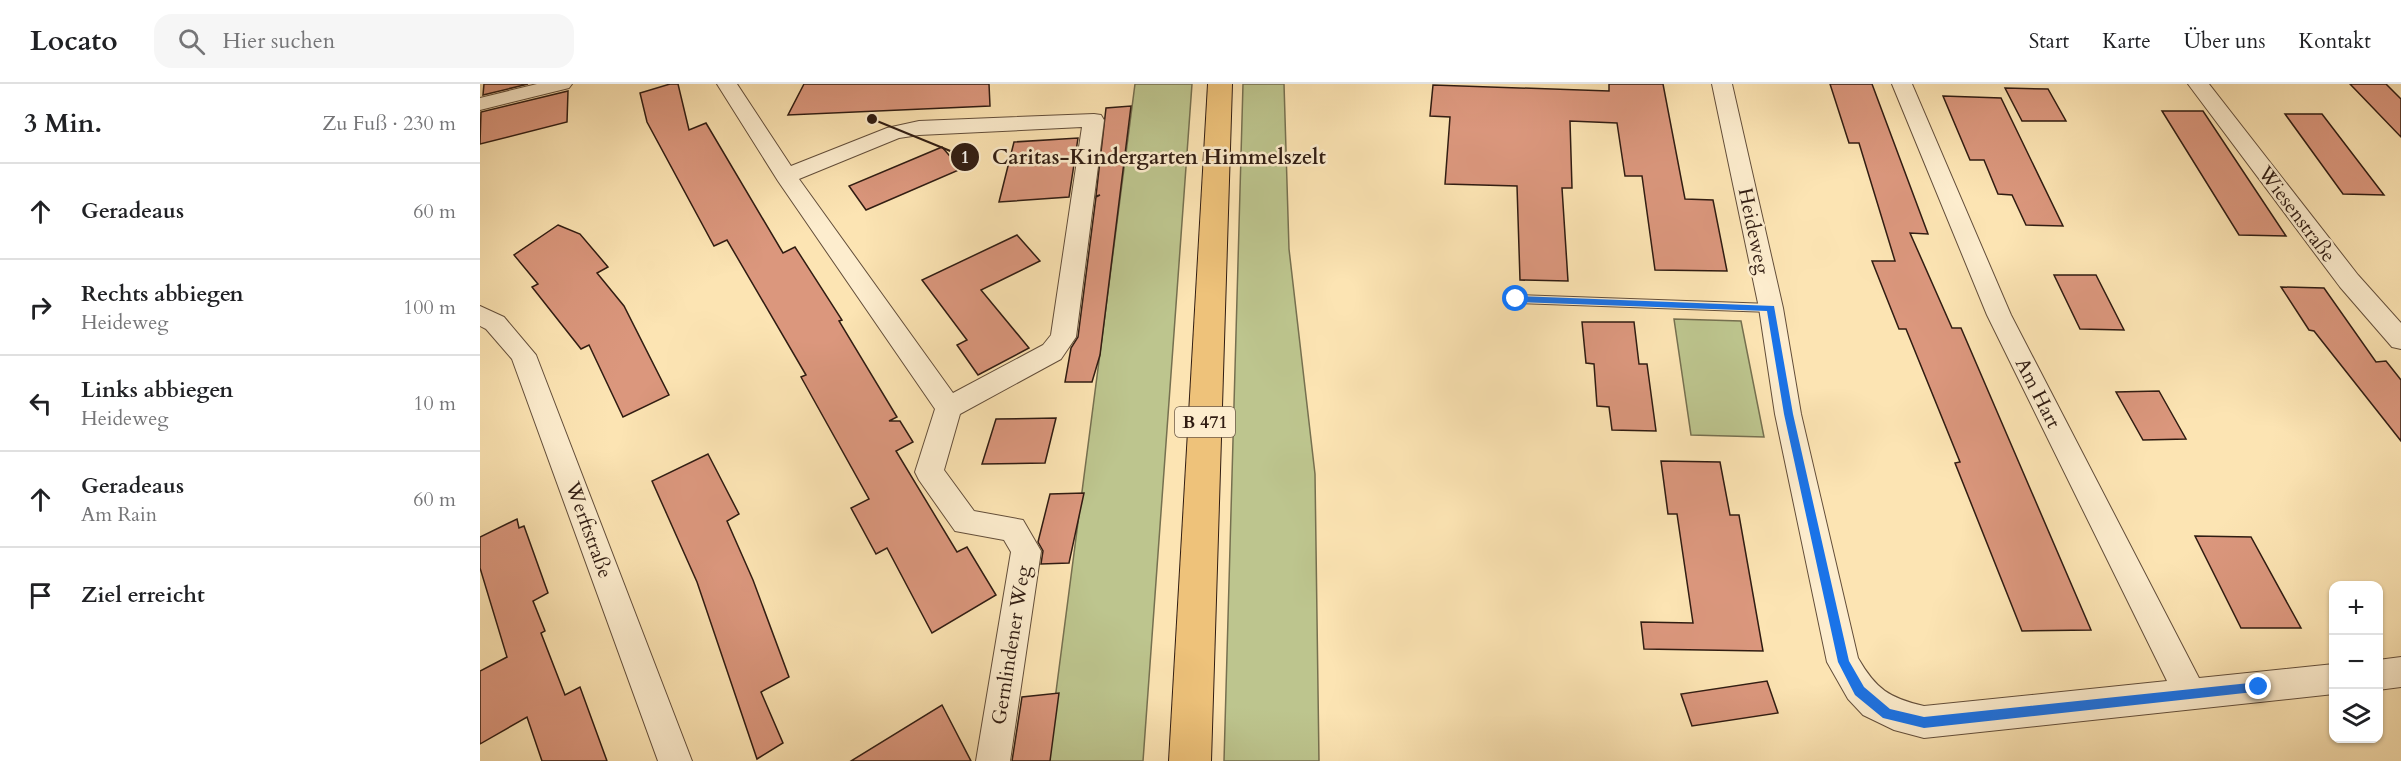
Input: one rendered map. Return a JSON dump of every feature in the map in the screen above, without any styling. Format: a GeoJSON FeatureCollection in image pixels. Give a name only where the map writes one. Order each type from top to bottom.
{"type":"FeatureCollection","features":[{"type":"Feature","properties":{"kind":"highway","name":"B 471"},"geometry":{"type":"LineString","coordinates":[[1190,761],[1220,84]]}},
{"type":"Feature","properties":{"kind":"street"},"geometry":{"type":"LineString","coordinates":[[480,104],[562,84]]}},
{"type":"Feature","properties":{"kind":"street"},"geometry":{"type":"LineString","coordinates":[[727,84],[786,176],[949,408],[1052,352],[1063,337],[1094,120],[920,128],[894,133],[786,176]]}},
{"type":"Feature","properties":{"kind":"street","name":"Heideweg"},"geometry":{"type":"LineString","coordinates":[[1722,84],[1771,308],[1788,414],[1843,662],[1860,691],[1887,714],[1924,722],[2329,680]]}},
{"type":"Feature","properties":{"kind":"street","name":"Am Hart"},"geometry":{"type":"LineString","coordinates":[[1902,84],[1999,315],[2191,695]]}},
{"type":"Feature","properties":{"kind":"street","name":"Wiesenstraße"},"geometry":{"type":"LineString","coordinates":[[2198,84],[2349,281],[2401,340]]}},
{"type":"Feature","properties":{"kind":"street","name":"Werftstraße"},"geometry":{"type":"LineString","coordinates":[[480,315],[495,324],[523,355],[675,761]]}},
{"type":"Feature","properties":{"kind":"street","name":"Gernlindener Weg"},"geometry":{"type":"LineString","coordinates":[[949,408],[929,472],[965,522],[1013,529],[1026,551],[993,761]]}},
{"type":"Feature","properties":{"kind":"street"},"geometry":{"type":"LineString","coordinates":[[2383,674],[2401,672]]}},
{"type":"Feature","properties":{"kind":"lane"},"geometry":{"type":"LineString","coordinates":[[1516,299],[1771,308]]}},
{"type":"Feature","properties":{"kind":"green space"},"geometry":{"type":"Polygon","coordinates":[[[1135,84],[1192,84],[1143,761],[1047,761],[1135,84]]]}},
{"type":"Feature","properties":{"kind":"green space"},"geometry":{"type":"Polygon","coordinates":[[[1243,84],[1284,84],[1289,249],[1315,474],[1319,761],[1224,761],[1243,84]]]}},
{"type":"Feature","properties":{"kind":"green space"},"geometry":{"type":"Polygon","coordinates":[[[1674,319],[1741,321],[1764,437],[1691,435],[1674,319]]]}},
{"type":"Feature","properties":{"kind":"building"},"geometry":{"type":"Polygon","coordinates":[[[484,84],[528,84],[483,95],[484,84]]]}},
{"type":"Feature","properties":{"kind":"building"},"geometry":{"type":"Polygon","coordinates":[[[670,84],[678,84],[689,130],[706,123],[783,253],[795,247],[842,320],[839,321],[897,417],[889,421],[900,421],[913,442],[896,451],[957,552],[967,547],[996,595],[932,633],[887,548],[876,554],[851,508],[869,499],[801,377],[806,375],[727,240],[714,246],[647,122],[640,93],[670,84]]]}},
{"type":"Feature","properties":{"kind":"building"},"geometry":{"type":"Polygon","coordinates":[[[804,84],[989,84],[990,106],[788,115],[804,84]]]}},
{"type":"Feature","properties":{"kind":"building"},"geometry":{"type":"Polygon","coordinates":[[[1609,84],[1663,84],[1685,199],[1713,200],[1727,271],[1655,270],[1642,176],[1625,176],[1617,123],[1570,121],[1572,188],[1562,188],[1568,281],[1520,280],[1517,186],[1445,184],[1450,117],[1430,116],[1433,85],[1609,91],[1609,84]]]}},
{"type":"Feature","properties":{"kind":"building"},"geometry":{"type":"Polygon","coordinates":[[[1830,84],[1872,84],[1928,234],[1910,233],[1952,328],[1961,328],[2091,630],[2022,631],[1955,463],[1960,462],[1906,329],[1899,329],[1872,261],[1895,261],[1859,143],[1849,143],[1830,84]]]}},
{"type":"Feature","properties":{"kind":"building"},"geometry":{"type":"Polygon","coordinates":[[[2350,84],[2386,84],[2401,99],[2401,137],[2350,84]]]}},
{"type":"Feature","properties":{"kind":"building"},"geometry":{"type":"Polygon","coordinates":[[[2005,88],[2048,89],[2066,121],[2022,121],[2005,88]]]}},
{"type":"Feature","properties":{"kind":"building"},"geometry":{"type":"Polygon","coordinates":[[[568,91],[567,122],[480,144],[481,112],[568,91]]]}},
{"type":"Feature","properties":{"kind":"building"},"geometry":{"type":"Polygon","coordinates":[[[1943,96],[2001,98],[2063,226],[2026,225],[2012,195],[1998,194],[1984,160],[1970,160],[1943,96]]]}},
{"type":"Feature","properties":{"kind":"building"},"geometry":{"type":"Polygon","coordinates":[[[1131,106],[1100,355],[1092,382],[1065,382],[1071,348],[1078,337],[1096,197],[1100,195],[1096,196],[1106,108],[1131,106]]]}},
{"type":"Feature","properties":{"kind":"building"},"geometry":{"type":"Polygon","coordinates":[[[2162,111],[2203,111],[2286,236],[2239,235],[2162,111]]]}},
{"type":"Feature","properties":{"kind":"building"},"geometry":{"type":"Polygon","coordinates":[[[2285,114],[2322,114],[2384,195],[2343,194],[2285,114]]]}},
{"type":"Feature","properties":{"kind":"building"},"geometry":{"type":"Polygon","coordinates":[[[1078,138],[1069,197],[999,202],[1014,142],[1078,138]]]}},
{"type":"Feature","properties":{"kind":"building"},"geometry":{"type":"Polygon","coordinates":[[[942,147],[961,169],[866,210],[849,186],[942,147]]]}},
{"type":"Feature","properties":{"kind":"building"},"geometry":{"type":"Polygon","coordinates":[[[558,225],[580,234],[608,267],[597,273],[624,306],[669,395],[623,417],[589,345],[581,349],[532,287],[538,284],[514,255],[558,225]]]}},
{"type":"Feature","properties":{"kind":"building"},"geometry":{"type":"Polygon","coordinates":[[[1017,235],[1040,261],[981,290],[1029,348],[978,375],[957,345],[967,340],[922,280],[1017,235]]]}},
{"type":"Feature","properties":{"kind":"building"},"geometry":{"type":"Polygon","coordinates":[[[2054,275],[2096,275],[2124,330],[2080,329],[2054,275]]]}},
{"type":"Feature","properties":{"kind":"building"},"geometry":{"type":"Polygon","coordinates":[[[2281,287],[2324,288],[2376,362],[2386,361],[2401,380],[2401,441],[2314,331],[2309,330],[2281,287]]]}},
{"type":"Feature","properties":{"kind":"building"},"geometry":{"type":"Polygon","coordinates":[[[1582,322],[1634,322],[1639,364],[1647,364],[1656,431],[1612,430],[1609,407],[1597,406],[1594,364],[1586,363],[1582,322]]]}},
{"type":"Feature","properties":{"kind":"building"},"geometry":{"type":"Polygon","coordinates":[[[2159,391],[2186,439],[2143,440],[2116,392],[2159,391]]]}},
{"type":"Feature","properties":{"kind":"building"},"geometry":{"type":"Polygon","coordinates":[[[1056,418],[1045,463],[982,464],[996,419],[1056,418]]]}},
{"type":"Feature","properties":{"kind":"building"},"geometry":{"type":"Polygon","coordinates":[[[708,454],[739,514],[727,521],[753,580],[789,677],[761,692],[783,743],[757,759],[697,582],[652,481],[708,454]]]}},
{"type":"Feature","properties":{"kind":"building"},"geometry":{"type":"Polygon","coordinates":[[[1661,461],[1720,462],[1730,515],[1739,515],[1763,651],[1644,649],[1641,622],[1693,623],[1677,514],[1668,514],[1661,461]]]}},
{"type":"Feature","properties":{"kind":"building"},"geometry":{"type":"Polygon","coordinates":[[[1084,493],[1069,563],[1041,564],[1043,551],[1038,542],[1050,494],[1084,493]]]}},
{"type":"Feature","properties":{"kind":"building"},"geometry":{"type":"Polygon","coordinates":[[[517,519],[519,528],[524,526],[548,593],[533,601],[545,631],[541,633],[565,695],[580,687],[607,761],[542,761],[527,717],[480,744],[480,671],[507,657],[480,568],[480,537],[517,519]]]}},
{"type":"Feature","properties":{"kind":"building"},"geometry":{"type":"Polygon","coordinates":[[[2195,536],[2251,537],[2301,628],[2241,628],[2195,536]]]}},
{"type":"Feature","properties":{"kind":"building"},"geometry":{"type":"Polygon","coordinates":[[[1767,681],[1778,713],[1692,726],[1681,694],[1767,681]]]}},
{"type":"Feature","properties":{"kind":"building"},"geometry":{"type":"Polygon","coordinates":[[[1059,693],[1050,761],[1012,761],[1022,697],[1059,693]]]}},
{"type":"Feature","properties":{"kind":"building"},"geometry":{"type":"Polygon","coordinates":[[[942,705],[971,761],[851,761],[942,705]]]}},
{"type":"Feature","properties":{"kind":"place","name":"Caritas-Kindergarten Himmelszelt"},"geometry":{"type":"Point","coordinates":[872,119]}},
{"type":"Feature","properties":{"kind":"route"},"geometry":{"type":"LineString","coordinates":[[1516,299],[1771,308],[1788,414],[1843,662],[1860,691],[1887,714],[1924,722],[2259,687]]}}]}
